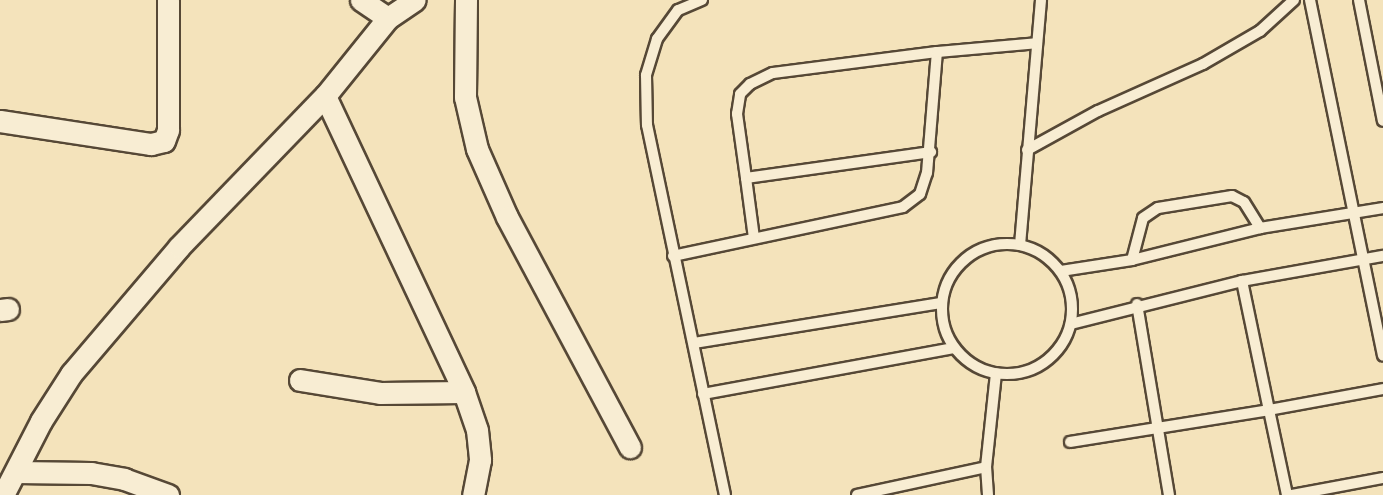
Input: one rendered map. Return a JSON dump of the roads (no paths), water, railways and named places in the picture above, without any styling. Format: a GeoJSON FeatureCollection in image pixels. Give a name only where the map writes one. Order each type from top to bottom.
{"type":"FeatureCollection","features":[{"type":"Feature","properties":{"kind":"street"},"geometry":{"type":"LineString","coordinates":[[0,121],[151,144],[164,141],[168,130],[168,0]]}},
{"type":"Feature","properties":{"kind":"street"},"geometry":{"type":"LineString","coordinates":[[362,0],[388,18]]}},
{"type":"Feature","properties":{"kind":"street"},"geometry":{"type":"LineString","coordinates":[[3,495],[41,421],[71,374],[179,247],[325,96],[388,18],[415,0]]}},
{"type":"Feature","properties":{"kind":"street"},"geometry":{"type":"LineString","coordinates":[[466,0],[465,97],[477,149],[507,217],[630,447]]}},
{"type":"Feature","properties":{"kind":"street"},"geometry":{"type":"LineString","coordinates":[[325,96],[464,392],[477,430],[480,460],[473,495]]}},
{"type":"Feature","properties":{"kind":"street"},"geometry":{"type":"LineString","coordinates":[[300,380],[380,393],[464,392]]}},
{"type":"Feature","properties":{"kind":"street"},"geometry":{"type":"LineString","coordinates":[[16,472],[91,473],[124,479],[168,495]]}},
{"type":"Feature","properties":{"kind":"lane"},"geometry":{"type":"LineString","coordinates":[[702,0],[678,10],[657,39],[646,75],[647,125],[725,495]]}},
{"type":"Feature","properties":{"kind":"lane"},"geometry":{"type":"LineString","coordinates":[[1020,244],[1041,0]]}},
{"type":"Feature","properties":{"kind":"lane"},"geometry":{"type":"LineString","coordinates":[[1027,150],[1098,111],[1203,64],[1260,31],[1294,0]]}},
{"type":"Feature","properties":{"kind":"lane"},"geometry":{"type":"LineString","coordinates":[[1310,0],[1383,356]]}},
{"type":"Feature","properties":{"kind":"lane"},"geometry":{"type":"LineString","coordinates":[[1359,0],[1383,121]]}},
{"type":"Feature","properties":{"kind":"lane"},"geometry":{"type":"LineString","coordinates":[[754,238],[737,114],[740,94],[750,84],[773,73],[938,52],[1037,43]]}},
{"type":"Feature","properties":{"kind":"lane"},"geometry":{"type":"LineString","coordinates":[[673,256],[903,207],[920,194],[931,152],[938,52]]}},
{"type":"Feature","properties":{"kind":"lane"},"geometry":{"type":"LineString","coordinates":[[746,178],[931,152]]}},
{"type":"Feature","properties":{"kind":"lane"},"geometry":{"type":"LineString","coordinates":[[1132,260],[1143,219],[1158,208],[1232,196],[1245,202],[1260,228]]}},
{"type":"Feature","properties":{"kind":"lane"},"geometry":{"type":"LineString","coordinates":[[1061,271],[1132,260],[1260,228],[1383,208]]}},
{"type":"Feature","properties":{"kind":"lane"},"geometry":{"type":"LineString","coordinates":[[998,243],[1020,244],[1043,254],[1061,271],[1071,296],[1071,324],[1061,346],[1044,364],[1021,373],[996,374],[973,365],[954,348],[943,327],[941,303],[952,273],[976,250],[998,243]]}},
{"type":"Feature","properties":{"kind":"lane"},"geometry":{"type":"LineString","coordinates":[[1071,324],[1137,304],[1242,280],[1383,256]]}},
{"type":"Feature","properties":{"kind":"lane"},"geometry":{"type":"LineString","coordinates":[[1242,280],[1289,495],[1383,478]]}},
{"type":"Feature","properties":{"kind":"lane"},"geometry":{"type":"LineString","coordinates":[[694,344],[941,303]]}},
{"type":"Feature","properties":{"kind":"lane"},"geometry":{"type":"LineString","coordinates":[[1137,304],[1169,495]]}},
{"type":"Feature","properties":{"kind":"lane"},"geometry":{"type":"LineString","coordinates":[[703,394],[954,348]]}},
{"type":"Feature","properties":{"kind":"lane"},"geometry":{"type":"LineString","coordinates":[[988,495],[986,467],[996,374]]}},
{"type":"Feature","properties":{"kind":"lane"},"geometry":{"type":"LineString","coordinates":[[1070,442],[1156,425],[1269,410],[1383,389]]}},
{"type":"Feature","properties":{"kind":"lane"},"geometry":{"type":"LineString","coordinates":[[857,495],[986,467]]}}]}
